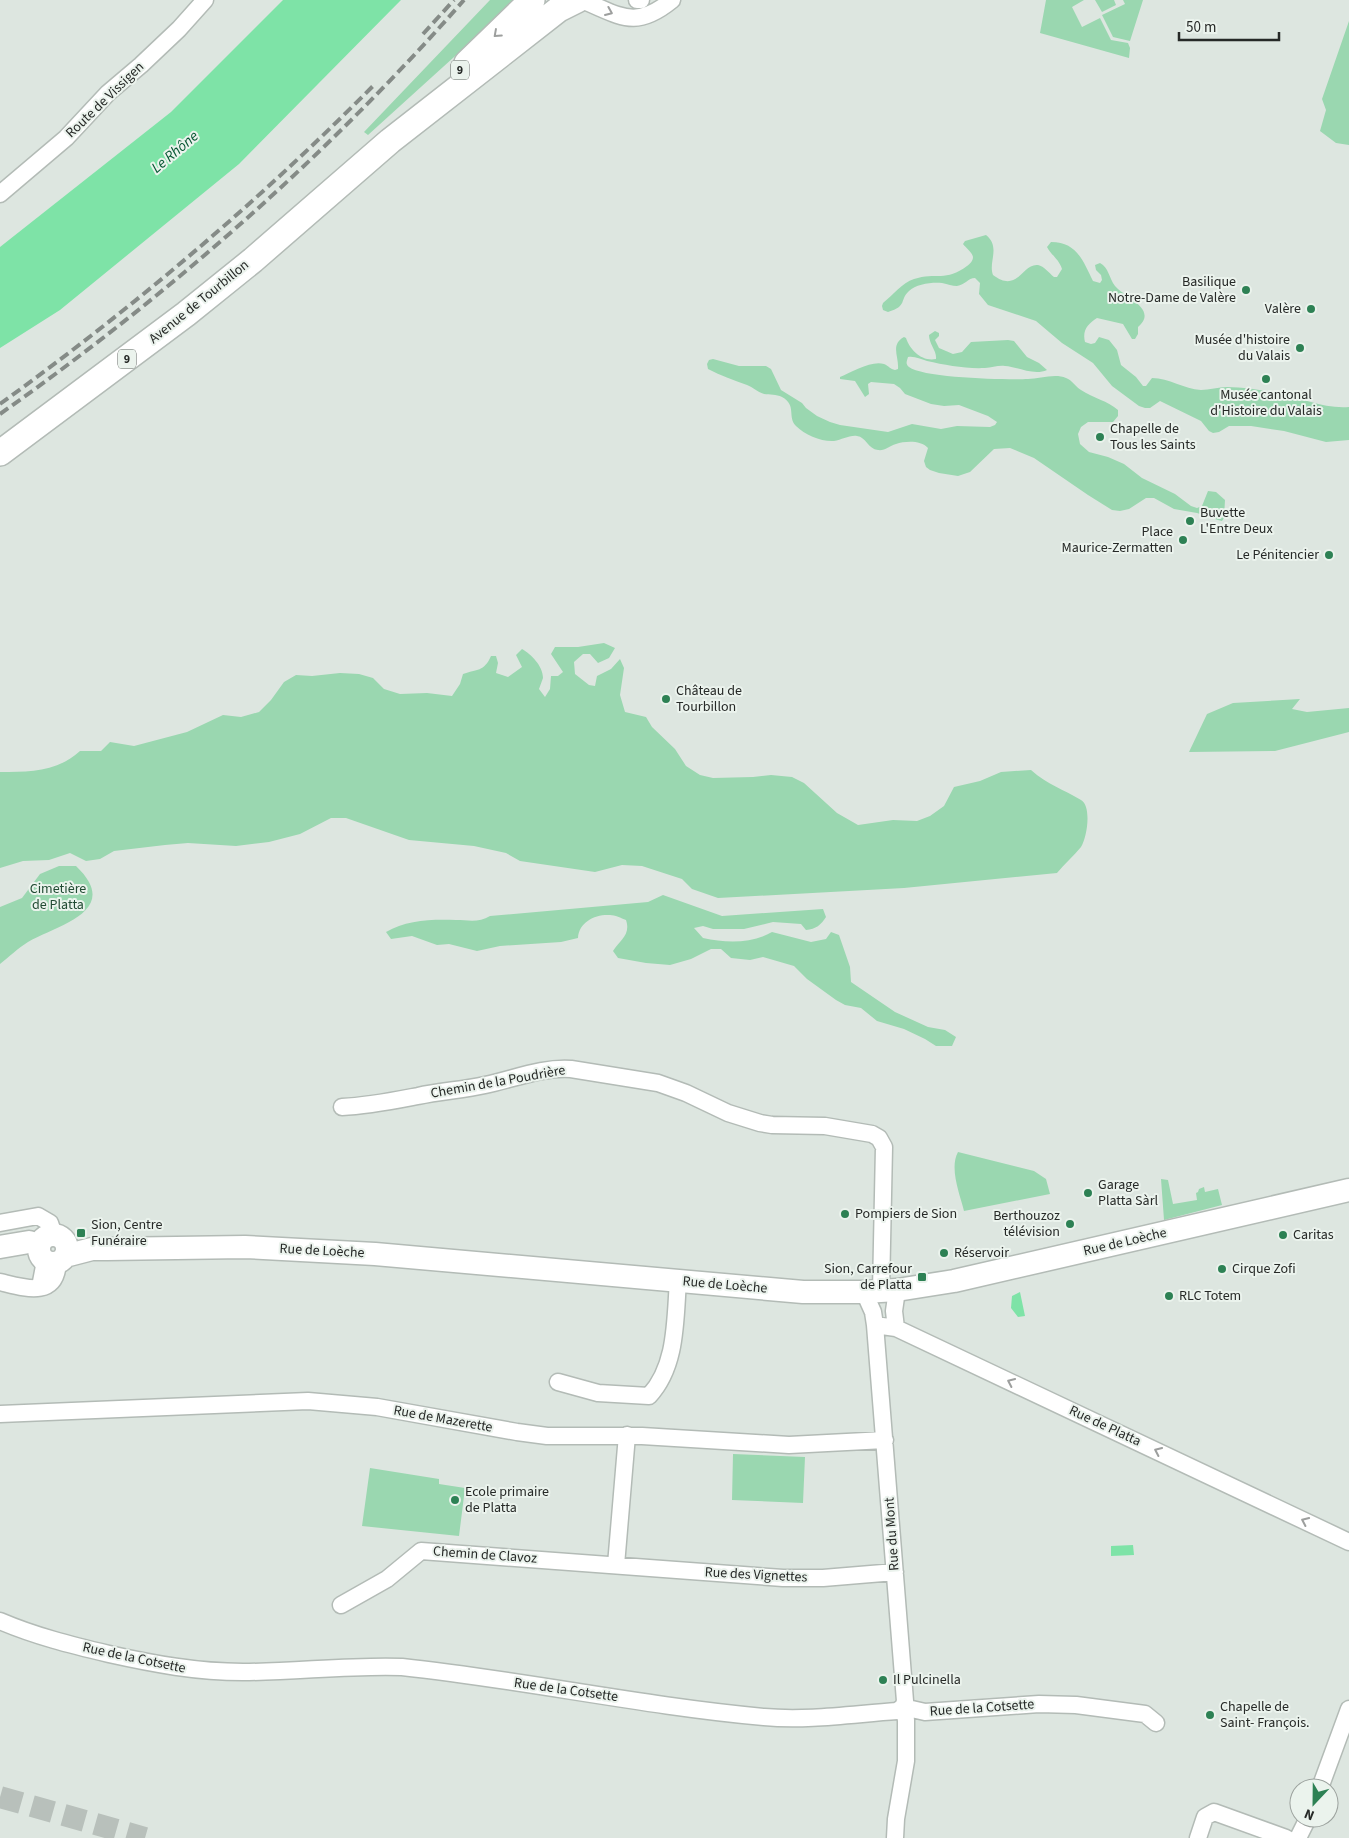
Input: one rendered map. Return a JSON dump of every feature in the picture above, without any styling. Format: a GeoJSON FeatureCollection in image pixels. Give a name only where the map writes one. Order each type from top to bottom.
{"type":"FeatureCollection","features":[{"type":"Feature","properties":{"kind":"main road","name":"Avenue de Tourbillon"},"geometry":{"type":"LineString","coordinates":[[390,140],[532,0]]}},
{"type":"Feature","properties":{"kind":"main road","name":"Avenue de Tourbillon"},"geometry":{"type":"LineString","coordinates":[[0,453],[137,352],[219,288],[390,140],[559,9],[576,0]]}},
{"type":"Feature","properties":{"kind":"main road"},"geometry":{"type":"LineString","coordinates":[[576,0],[582,0]]}},
{"type":"Feature","properties":{"kind":"main road"},"geometry":{"type":"LineString","coordinates":[[0,449],[34,428]]}},
{"type":"Feature","properties":{"kind":"street","name":"Route de Vissigen"},"geometry":{"type":"LineString","coordinates":[[0,194],[66,138],[108,93],[179,29],[205,0]]}},
{"type":"Feature","properties":{"kind":"street"},"geometry":{"type":"LineString","coordinates":[[582,0],[614,15],[630,18],[648,16],[660,10],[672,0]]}},
{"type":"Feature","properties":{"kind":"street","name":"Chemin de la Poudrière"},"geometry":{"type":"LineString","coordinates":[[342,1107],[374,1105],[464,1089],[561,1068],[658,1083],[686,1093],[728,1113],[760,1123],[825,1126],[872,1134],[879,1138],[884,1147],[881,1291]]}},
{"type":"Feature","properties":{"kind":"street","name":"Rue de Loèche"},"geometry":{"type":"LineString","coordinates":[[0,1247],[29,1242],[50,1246],[92,1249],[245,1247],[319,1250],[803,1292],[881,1291],[982,1275],[1349,1190]]}},
{"type":"Feature","properties":{"kind":"street"},"geometry":{"type":"LineString","coordinates":[[0,1223],[38,1216],[50,1246],[40,1287],[30,1289],[0,1282]]}},
{"type":"Feature","properties":{"kind":"street","name":"Rue de Loèche"},"geometry":{"type":"LineString","coordinates":[[0,1253],[29,1256],[50,1246]]}},
{"type":"Feature","properties":{"kind":"street"},"geometry":{"type":"LineString","coordinates":[[558,1382],[598,1393],[649,1396],[656,1389],[672,1353],[678,1281]]}},
{"type":"Feature","properties":{"kind":"street"},"geometry":{"type":"LineString","coordinates":[[881,1291],[894,1311],[896,1328]]}},
{"type":"Feature","properties":{"kind":"street","name":"Rue du Mont"},"geometry":{"type":"LineString","coordinates":[[881,1291],[873,1312],[905,1701],[903,1707],[906,1720],[906,1761],[896,1819],[895,1838]]}},
{"type":"Feature","properties":{"kind":"street","name":"Rue de Platta"},"geometry":{"type":"LineString","coordinates":[[874,1325],[896,1328],[1349,1542]]}},
{"type":"Feature","properties":{"kind":"street","name":"Rue du Mont"},"geometry":{"type":"LineString","coordinates":[[878,1361],[890,1334],[896,1328]]}},
{"type":"Feature","properties":{"kind":"street","name":"Rue de Mazerette"},"geometry":{"type":"LineString","coordinates":[[0,1414],[308,1401],[377,1408],[539,1435],[626,1435],[775,1444],[823,1444],[885,1440]]}},
{"type":"Feature","properties":{"kind":"street"},"geometry":{"type":"LineString","coordinates":[[616,1565],[626,1435]]}},
{"type":"Feature","properties":{"kind":"street","name":"Chemin de Clavoz"},"geometry":{"type":"LineString","coordinates":[[341,1605],[387,1579],[421,1550],[616,1565]]}},
{"type":"Feature","properties":{"kind":"street","name":"Rue des Vignettes"},"geometry":{"type":"LineString","coordinates":[[616,1565],[783,1578],[823,1578],[895,1572]]}},
{"type":"Feature","properties":{"kind":"street","name":"Rue de la Cotsette"},"geometry":{"type":"LineString","coordinates":[[0,1621],[40,1636],[94,1650],[150,1664],[199,1671],[244,1672],[402,1667],[670,1706],[765,1717],[794,1718],[897,1711],[903,1707],[925,1712],[1039,1704],[1076,1705],[1136,1712],[1145,1714],[1156,1723]]}},
{"type":"Feature","properties":{"kind":"street"},"geometry":{"type":"LineString","coordinates":[[1324,1778],[1349,1709]]}},
{"type":"Feature","properties":{"kind":"street"},"geometry":{"type":"LineString","coordinates":[[1198,1838],[1205,1816],[1214,1812],[1286,1838]]}},
{"type":"Feature","properties":{"kind":"green space"},"geometry":{"type":"Polygon","coordinates":[[[490,0],[517,0],[368,135],[364,132],[490,0]]]}},
{"type":"Feature","properties":{"kind":"green space"},"geometry":{"type":"Polygon","coordinates":[[[1046,0],[1084,0],[1072,7],[1082,27],[1100,18],[1111,40],[1128,43],[1130,48],[1129,58],[1040,33],[1046,0]]]}},
{"type":"Feature","properties":{"kind":"green space"},"geometry":{"type":"Polygon","coordinates":[[[1095,0],[1114,0],[1116,5],[1102,12],[1095,0]]]}},
{"type":"Feature","properties":{"kind":"green space"},"geometry":{"type":"Polygon","coordinates":[[[1123,0],[1143,0],[1130,41],[1113,37],[1102,15],[1125,4],[1123,0]]]}},
{"type":"Feature","properties":{"kind":"green space"},"geometry":{"type":"Polygon","coordinates":[[[1349,21],[1349,145],[1336,143],[1320,131],[1326,110],[1322,99],[1349,21]]]}},
{"type":"Feature","properties":{"kind":"green space"},"geometry":{"type":"Polygon","coordinates":[[[986,235],[993,244],[993,275],[1001,280],[1014,280],[1028,268],[1038,265],[1054,277],[1057,277],[1062,269],[1047,247],[1051,242],[1067,245],[1073,249],[1082,260],[1093,281],[1100,283],[1102,280],[1095,265],[1100,263],[1103,265],[1115,286],[1138,304],[1145,315],[1138,327],[1138,334],[1135,339],[1132,339],[1123,324],[1097,318],[1086,328],[1084,334],[1085,342],[1095,343],[1099,337],[1109,340],[1117,350],[1121,365],[1136,377],[1143,386],[1146,386],[1152,378],[1158,378],[1195,389],[1246,388],[1277,393],[1322,405],[1349,407],[1349,440],[1326,442],[1284,431],[1251,426],[1229,426],[1213,433],[1201,421],[1160,401],[1150,408],[1139,406],[1112,386],[1093,363],[1062,343],[1036,321],[988,305],[979,294],[980,283],[975,278],[957,286],[942,283],[920,285],[909,291],[901,305],[894,310],[888,312],[883,310],[883,303],[910,281],[922,277],[953,274],[960,271],[972,261],[973,257],[963,244],[965,241],[986,235]]]}},
{"type":"Feature","properties":{"kind":"green space"},"geometry":{"type":"Polygon","coordinates":[[[935,331],[939,333],[935,340],[939,348],[953,354],[962,352],[971,342],[1014,341],[1027,357],[1039,363],[1047,370],[1031,372],[1002,366],[985,368],[963,367],[941,364],[915,357],[908,357],[907,365],[909,367],[931,374],[966,378],[1032,379],[1057,376],[1068,379],[1081,390],[1118,410],[1118,416],[1113,422],[1088,422],[1081,427],[1078,434],[1080,444],[1089,452],[1124,464],[1142,478],[1175,494],[1191,506],[1197,508],[1202,506],[1208,491],[1216,492],[1225,500],[1224,518],[1222,521],[1197,513],[1174,509],[1154,498],[1146,498],[1129,509],[1112,510],[1034,458],[1010,448],[994,449],[970,472],[958,476],[939,473],[926,467],[924,461],[928,448],[917,442],[900,443],[880,450],[872,448],[863,438],[857,436],[834,441],[819,439],[796,426],[793,422],[791,407],[787,400],[778,395],[764,394],[723,376],[708,369],[707,364],[709,360],[713,359],[739,366],[766,366],[771,369],[781,390],[802,403],[817,416],[840,425],[888,432],[912,424],[941,429],[957,426],[990,427],[995,425],[997,422],[988,416],[959,405],[944,406],[931,404],[905,394],[894,384],[871,382],[868,384],[869,394],[865,397],[855,381],[840,379],[840,377],[868,365],[879,363],[893,370],[898,369],[896,347],[904,337],[910,347],[921,357],[936,359],[929,335],[935,331]]]}},
{"type":"Feature","properties":{"kind":"green space"},"geometry":{"type":"Polygon","coordinates":[[[604,643],[615,648],[609,658],[598,663],[590,654],[583,654],[574,662],[575,674],[589,685],[595,686],[597,676],[611,669],[620,659],[624,668],[620,695],[625,712],[646,717],[652,727],[675,749],[686,766],[700,775],[713,778],[771,775],[792,777],[804,783],[837,813],[858,825],[893,820],[917,821],[930,816],[944,806],[954,787],[980,781],[1001,772],[1031,770],[1084,803],[1087,815],[1087,830],[1083,843],[1057,873],[904,888],[718,898],[692,889],[682,879],[642,866],[622,865],[595,872],[520,861],[506,853],[474,846],[409,840],[346,818],[331,818],[300,834],[269,842],[236,846],[188,843],[165,845],[114,851],[100,859],[86,861],[70,853],[49,860],[23,861],[0,868],[0,772],[22,772],[52,767],[71,758],[80,751],[101,751],[110,742],[134,746],[187,732],[223,715],[241,717],[259,712],[271,700],[284,682],[296,675],[359,674],[373,678],[384,689],[400,694],[427,693],[452,696],[460,684],[463,674],[483,667],[491,656],[496,656],[498,663],[496,673],[508,677],[522,667],[516,655],[522,649],[533,657],[541,669],[543,678],[539,689],[545,697],[550,689],[551,676],[558,676],[563,672],[551,654],[555,647],[578,647],[604,643]]]}},
{"type":"Feature","properties":{"kind":"green space"},"geometry":{"type":"Polygon","coordinates":[[[1300,699],[1292,709],[1307,712],[1349,708],[1349,732],[1275,751],[1189,752],[1207,714],[1233,703],[1300,699]]]}},
{"type":"Feature","properties":{"kind":"green space","name":"Cimetière de Platta"},"geometry":{"type":"Polygon","coordinates":[[[59,866],[76,866],[89,881],[93,894],[89,905],[81,914],[69,922],[24,944],[0,964],[0,907],[22,898],[40,874],[59,866]]]}},
{"type":"Feature","properties":{"kind":"green space"},"geometry":{"type":"Polygon","coordinates":[[[663,895],[722,916],[823,909],[826,917],[813,929],[806,930],[801,924],[773,922],[744,929],[713,929],[703,926],[694,928],[703,938],[721,941],[756,939],[772,932],[811,942],[826,939],[831,932],[839,935],[850,967],[851,982],[895,1012],[928,1027],[945,1030],[956,1037],[952,1046],[936,1046],[904,1029],[877,1021],[861,1008],[845,1005],[836,1000],[807,979],[794,966],[763,957],[750,960],[731,958],[721,949],[711,949],[691,959],[670,965],[618,958],[613,951],[626,934],[627,925],[626,920],[614,916],[604,915],[589,920],[581,928],[578,938],[561,942],[500,946],[477,951],[449,944],[437,945],[412,936],[391,939],[386,932],[402,925],[420,921],[478,920],[490,916],[648,902],[663,895]]]}},
{"type":"Feature","properties":{"kind":"green space"},"geometry":{"type":"Polygon","coordinates":[[[958,1152],[1034,1171],[1046,1179],[1050,1194],[964,1211],[955,1173],[958,1152]]]}},
{"type":"Feature","properties":{"kind":"green space"},"geometry":{"type":"Polygon","coordinates":[[[1161,1179],[1168,1180],[1173,1204],[1197,1200],[1196,1193],[1204,1187],[1205,1192],[1218,1189],[1222,1205],[1164,1220],[1161,1179]]]}},
{"type":"Feature","properties":{"kind":"green space"},"geometry":{"type":"Polygon","coordinates":[[[733,1454],[805,1457],[803,1503],[732,1500],[733,1454]]]}},
{"type":"Feature","properties":{"kind":"green space"},"geometry":{"type":"Polygon","coordinates":[[[370,1468],[439,1479],[439,1484],[465,1488],[459,1536],[362,1526],[370,1468]]]}},
{"type":"Feature","properties":{"kind":"water","name":"Le Rhône"},"geometry":{"type":"Polygon","coordinates":[[[283,0],[401,0],[239,164],[60,310],[0,348],[0,247],[171,112],[283,0]]]}},
{"type":"Feature","properties":{"kind":"water"},"geometry":{"type":"Polygon","coordinates":[[[1020,1292],[1025,1316],[1018,1317],[1011,1308],[1012,1296],[1020,1292]]]}},
{"type":"Feature","properties":{"kind":"water"},"geometry":{"type":"Polygon","coordinates":[[[1133,1545],[1134,1555],[1111,1556],[1111,1546],[1133,1545]]]}},
{"type":"Feature","properties":{"kind":"tunnel"},"geometry":{"type":"LineString","coordinates":[[0,1797],[145,1838]]}},
{"type":"Feature","properties":{"kind":"railway"},"geometry":{"type":"LineString","coordinates":[[423,34],[454,0]]}},
{"type":"Feature","properties":{"kind":"railway"},"geometry":{"type":"LineString","coordinates":[[0,414],[125,321],[244,220],[302,168],[358,113],[464,0]]}},
{"type":"Feature","properties":{"kind":"railway"},"geometry":{"type":"LineString","coordinates":[[0,404],[146,292],[240,212],[374,85]]}},
{"type":"Feature","properties":{"kind":"place","name":"Basilique Notre-Dame de Valère"},"geometry":{"type":"Point","coordinates":[1246,290]}},
{"type":"Feature","properties":{"kind":"place","name":"Valère"},"geometry":{"type":"Point","coordinates":[1311,309]}},
{"type":"Feature","properties":{"kind":"place","name":"Musée d'histoire du Valais"},"geometry":{"type":"Point","coordinates":[1300,348]}},
{"type":"Feature","properties":{"kind":"place","name":"Musée cantonal d'Histoire du Valais"},"geometry":{"type":"Point","coordinates":[1266,379]}},
{"type":"Feature","properties":{"kind":"place","name":"Chapelle de Tous les Saints"},"geometry":{"type":"Point","coordinates":[1100,437]}},
{"type":"Feature","properties":{"kind":"place","name":"Buvette L'Entre Deux"},"geometry":{"type":"Point","coordinates":[1190,521]}},
{"type":"Feature","properties":{"kind":"place","name":"Place Maurice-Zermatten"},"geometry":{"type":"Point","coordinates":[1183,540]}},
{"type":"Feature","properties":{"kind":"place","name":"Le Pénitencier"},"geometry":{"type":"Point","coordinates":[1329,555]}},
{"type":"Feature","properties":{"kind":"place","name":"Château de Tourbillon"},"geometry":{"type":"Point","coordinates":[666,699]}},
{"type":"Feature","properties":{"kind":"place","name":"Garage Platta Sàrl"},"geometry":{"type":"Point","coordinates":[1088,1193]}},
{"type":"Feature","properties":{"kind":"place","name":"Pompiers de Sion"},"geometry":{"type":"Point","coordinates":[845,1214]}},
{"type":"Feature","properties":{"kind":"place","name":"Berthouzoz télévision"},"geometry":{"type":"Point","coordinates":[1070,1224]}},
{"type":"Feature","properties":{"kind":"place","name":"Sion, Centre Funéraire"},"geometry":{"type":"Point","coordinates":[81,1233]}},
{"type":"Feature","properties":{"kind":"place","name":"Caritas"},"geometry":{"type":"Point","coordinates":[1283,1235]}},
{"type":"Feature","properties":{"kind":"place","name":"Réservoir"},"geometry":{"type":"Point","coordinates":[944,1253]}},
{"type":"Feature","properties":{"kind":"place","name":"Cirque Zofi"},"geometry":{"type":"Point","coordinates":[1222,1269]}},
{"type":"Feature","properties":{"kind":"place","name":"Sion, Carrefour de Platta"},"geometry":{"type":"Point","coordinates":[922,1277]}},
{"type":"Feature","properties":{"kind":"place","name":"RLC Totem"},"geometry":{"type":"Point","coordinates":[1169,1296]}},
{"type":"Feature","properties":{"kind":"place","name":"Ecole primaire de Platta"},"geometry":{"type":"Point","coordinates":[455,1500]}},
{"type":"Feature","properties":{"kind":"place","name":"Il Pulcinella"},"geometry":{"type":"Point","coordinates":[883,1680]}},
{"type":"Feature","properties":{"kind":"place","name":"Chapelle de Saint- François."},"geometry":{"type":"Point","coordinates":[1210,1715]}}]}
